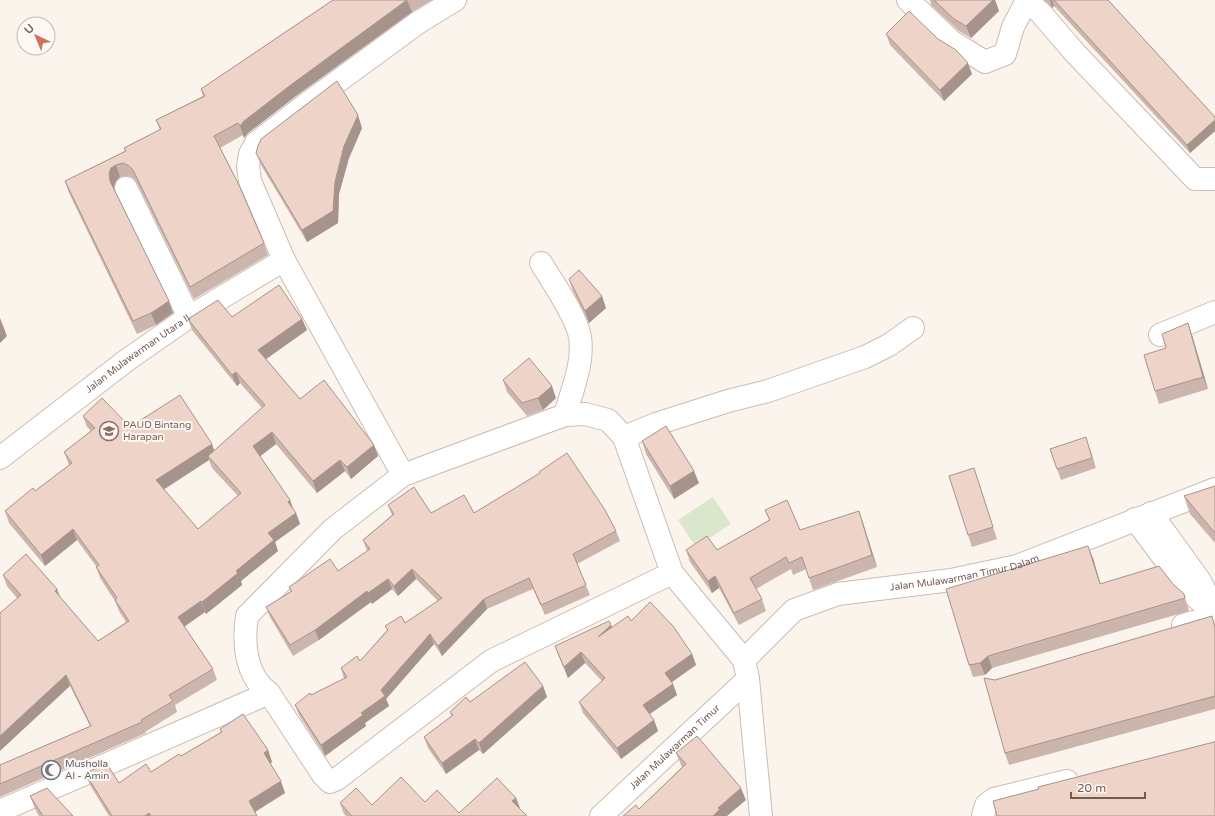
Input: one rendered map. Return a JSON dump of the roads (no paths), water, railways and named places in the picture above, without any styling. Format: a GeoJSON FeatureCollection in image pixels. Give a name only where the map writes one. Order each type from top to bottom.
{"type":"FeatureCollection","features":[{"type":"Feature","properties":{"kind":"street"},"geometry":{"type":"LineString","coordinates":[[403,475],[284,260],[250,181],[248,166],[250,154],[256,143],[419,22],[455,0]]}},
{"type":"Feature","properties":{"kind":"street"},"geometry":{"type":"LineString","coordinates":[[908,0],[951,41],[985,62],[1005,54],[1022,1],[1039,11],[1075,53],[1195,179],[1215,179]]}},
{"type":"Feature","properties":{"kind":"street"},"geometry":{"type":"LineString","coordinates":[[126,188],[189,317]]}},
{"type":"Feature","properties":{"kind":"street","name":"Jalan Mulawarman Utara II"},"geometry":{"type":"LineString","coordinates":[[0,458],[127,360],[189,317],[284,260]]}},
{"type":"Feature","properties":{"kind":"street"},"geometry":{"type":"LineString","coordinates":[[542,263],[575,322],[580,335],[580,361],[565,415]]}},
{"type":"Feature","properties":{"kind":"street"},"geometry":{"type":"LineString","coordinates":[[1160,335],[1215,312]]}},
{"type":"Feature","properties":{"kind":"street"},"geometry":{"type":"LineString","coordinates":[[624,437],[656,424],[728,401],[768,391],[865,357],[889,345],[913,328]]}},
{"type":"Feature","properties":{"kind":"street"},"geometry":{"type":"LineString","coordinates":[[672,573],[491,661],[337,779],[330,782],[323,775],[269,693],[261,687],[248,660],[244,635],[247,616],[333,529],[403,475],[565,415],[585,414],[608,420],[624,437],[672,573],[746,669],[761,816]]}},
{"type":"Feature","properties":{"kind":"street","name":"Jalan Mulawarman Timur Dalam"},"geometry":{"type":"LineString","coordinates":[[746,669],[794,610],[838,594],[952,580],[1017,566],[1215,489]]}},
{"type":"Feature","properties":{"kind":"street"},"geometry":{"type":"LineString","coordinates":[[1143,516],[1187,590],[1215,614]]}},
{"type":"Feature","properties":{"kind":"street"},"geometry":{"type":"LineString","coordinates":[[1162,631],[1215,614]]}},
{"type":"Feature","properties":{"kind":"street","name":"Jalan Mulawarman Timur"},"geometry":{"type":"LineString","coordinates":[[601,816],[746,669]]}},
{"type":"Feature","properties":{"kind":"street"},"geometry":{"type":"LineString","coordinates":[[0,811],[269,693]]}},
{"type":"Feature","properties":{"kind":"street"},"geometry":{"type":"LineString","coordinates":[[983,816],[986,805],[994,799],[1086,776]]}},
{"type":"Feature","properties":{"kind":"place","name":"PAUD Bintang Harapan"},"geometry":{"type":"Point","coordinates":[109,431]}},
{"type":"Feature","properties":{"kind":"place","name":"Musholla Al - Amin"},"geometry":{"type":"Point","coordinates":[51,770]}}]}
